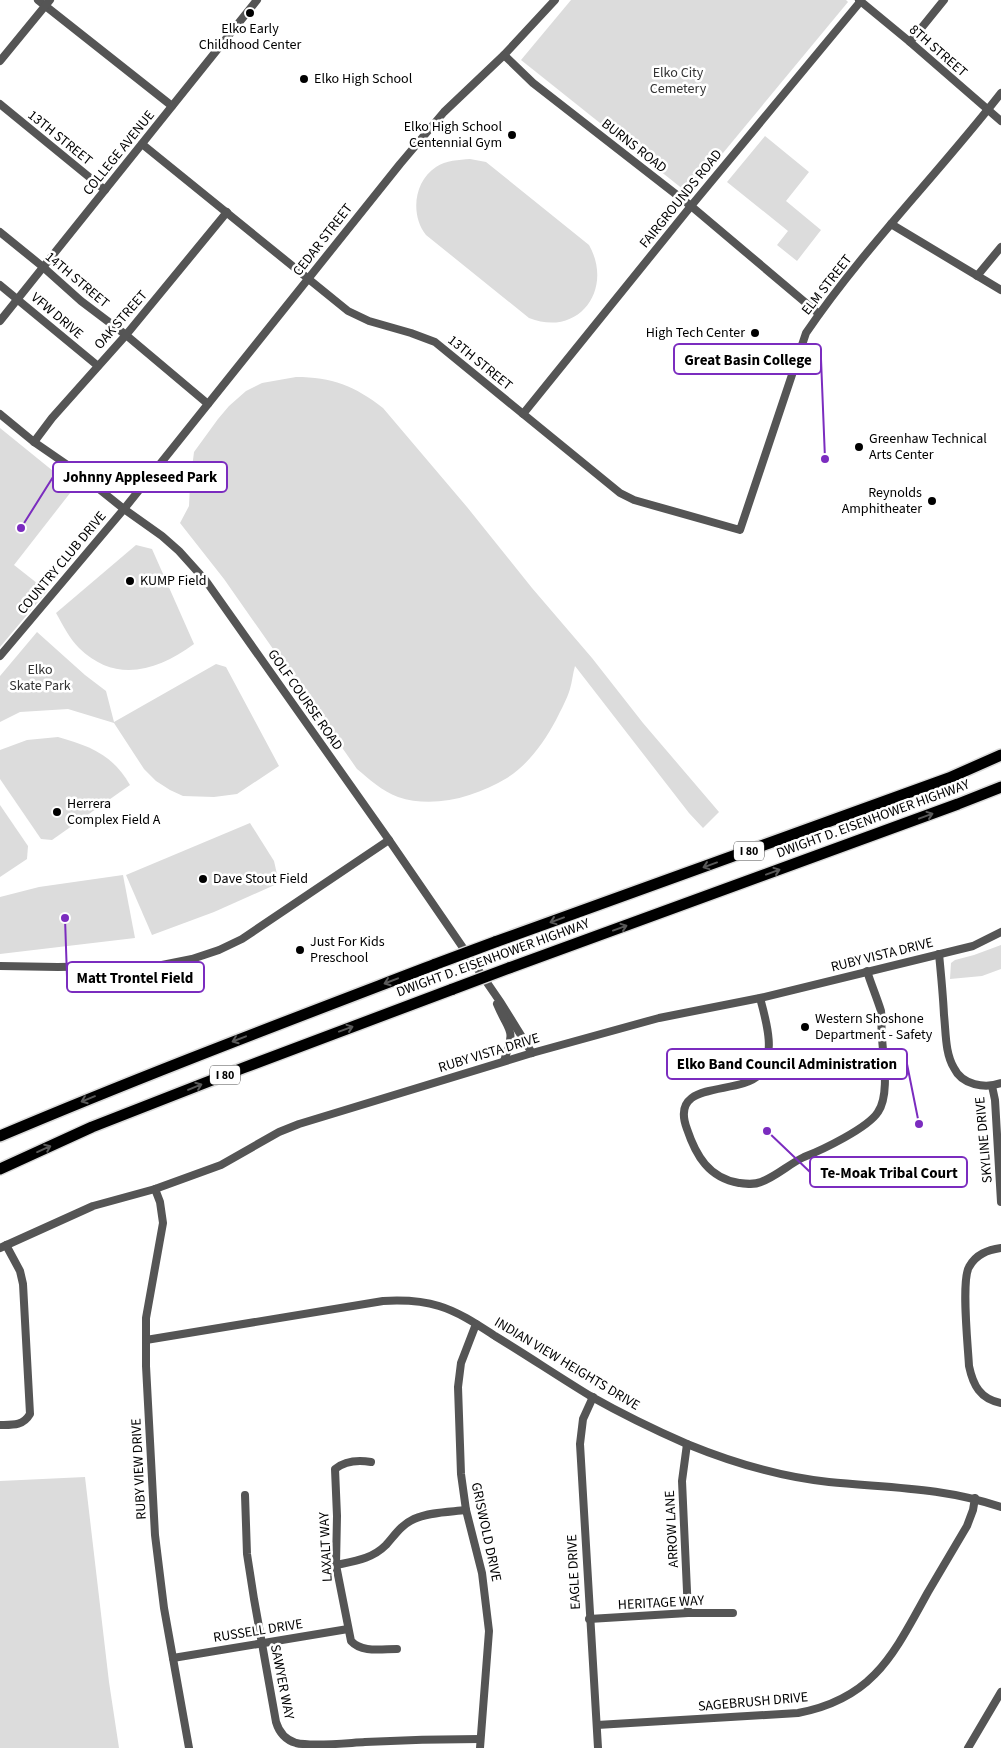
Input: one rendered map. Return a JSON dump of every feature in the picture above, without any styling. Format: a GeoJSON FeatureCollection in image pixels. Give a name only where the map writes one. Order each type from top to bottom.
{"type":"FeatureCollection","features":[{"type":"Feature","properties":{"kind":"highway","name":"DWIGHT D. EISENHOWER HIGHWAY"},"geometry":{"type":"LineString","coordinates":[[0,1136],[197,1056],[436,964],[949,778],[1001,755]]}},
{"type":"Feature","properties":{"kind":"highway","name":"DWIGHT D. EISENHOWER HIGHWAY"},"geometry":{"type":"LineString","coordinates":[[0,1169],[92,1128],[243,1068],[509,968],[949,808],[1001,787]]}},
{"type":"Feature","properties":{"kind":"street"},"geometry":{"type":"LineString","coordinates":[[38,0],[48,3],[172,106]]}},
{"type":"Feature","properties":{"kind":"street","name":"CEDAR STREET"},"geometry":{"type":"LineString","coordinates":[[124,509],[400,164],[444,112],[504,55],[556,0]]}},
{"type":"Feature","properties":{"kind":"street"},"geometry":{"type":"LineString","coordinates":[[910,42],[944,0]]}},
{"type":"Feature","properties":{"kind":"street","name":"COLLEGE AVENUE"},"geometry":{"type":"LineString","coordinates":[[0,321],[142,144],[253,1]]}},
{"type":"Feature","properties":{"kind":"street","name":"8TH STREET"},"geometry":{"type":"LineString","coordinates":[[860,1],[1001,121]]}},
{"type":"Feature","properties":{"kind":"street","name":"FAIRGROUNDS ROAD"},"geometry":{"type":"LineString","coordinates":[[523,414],[690,206],[860,1]]}},
{"type":"Feature","properties":{"kind":"street"},"geometry":{"type":"LineString","coordinates":[[0,61],[48,3]]}},
{"type":"Feature","properties":{"kind":"street","name":"BURNS ROAD"},"geometry":{"type":"LineString","coordinates":[[504,55],[532,83],[690,206],[819,314]]}},
{"type":"Feature","properties":{"kind":"street","name":"ELM STREET"},"geometry":{"type":"LineString","coordinates":[[740,530],[801,344],[806,334],[819,314],[891,224],[1001,93]]}},
{"type":"Feature","properties":{"kind":"street","name":"13TH STREET"},"geometry":{"type":"LineString","coordinates":[[0,104],[105,190]]}},
{"type":"Feature","properties":{"kind":"street","name":"13TH STREET"},"geometry":{"type":"LineString","coordinates":[[142,144],[348,311],[369,321],[435,342],[620,493],[634,500],[740,530]]}},
{"type":"Feature","properties":{"kind":"street","name":"OAK STREET"},"geometry":{"type":"LineString","coordinates":[[34,442],[52,418],[126,335],[227,212]]}},
{"type":"Feature","properties":{"kind":"street"},"geometry":{"type":"LineString","coordinates":[[891,224],[1001,290]]}},
{"type":"Feature","properties":{"kind":"street","name":"14TH STREET"},"geometry":{"type":"LineString","coordinates":[[0,232],[81,301],[126,335],[208,404]]}},
{"type":"Feature","properties":{"kind":"street"},"geometry":{"type":"LineString","coordinates":[[977,276],[1001,247]]}},
{"type":"Feature","properties":{"kind":"street","name":"VFW DRIVE"},"geometry":{"type":"LineString","coordinates":[[0,285],[98,366]]}},
{"type":"Feature","properties":{"kind":"street","name":"GOLF COURSE ROAD"},"geometry":{"type":"LineString","coordinates":[[0,414],[34,442],[79,473],[162,536],[206,582],[389,840],[490,986],[532,1053]]}},
{"type":"Feature","properties":{"kind":"street","name":"COUNTRY CLUB DRIVE"},"geometry":{"type":"LineString","coordinates":[[0,656],[124,509]]}},
{"type":"Feature","properties":{"kind":"street"},"geometry":{"type":"LineString","coordinates":[[0,966],[58,967],[162,964],[192,959],[219,950],[242,939],[389,840]]}},
{"type":"Feature","properties":{"kind":"street","name":"RUBY VISTA DRIVE"},"geometry":{"type":"LineString","coordinates":[[3,1246],[93,1206],[155,1189],[221,1165],[279,1132],[299,1124],[504,1061],[659,1018],[760,998],[973,946],[1001,932]]}},
{"type":"Feature","properties":{"kind":"street","name":"SKYLINE DRIVE"},"geometry":{"type":"LineString","coordinates":[[939,954],[946,1035],[951,1062],[955,1070],[964,1079],[981,1086],[992,1086],[995,1100],[1001,1202]]}},
{"type":"Feature","properties":{"kind":"street"},"geometry":{"type":"LineString","coordinates":[[760,998],[768,1032],[769,1050],[763,1068],[759,1074],[750,1080],[698,1095],[688,1100],[685,1105],[684,1115],[686,1129],[700,1157],[708,1168],[719,1178],[748,1184],[760,1182],[857,1130],[870,1121],[878,1112],[883,1101],[884,1074],[881,1012],[867,971]]}},
{"type":"Feature","properties":{"kind":"street"},"geometry":{"type":"LineString","coordinates":[[490,986],[511,1034],[510,1046],[504,1061]]}},
{"type":"Feature","properties":{"kind":"street"},"geometry":{"type":"LineString","coordinates":[[992,1086],[1001,1082]]}},
{"type":"Feature","properties":{"kind":"street","name":"RUBY VIEW DRIVE"},"geometry":{"type":"LineString","coordinates":[[155,1189],[160,1202],[163,1223],[147,1307],[146,1340],[154,1535],[163,1600],[189,1748]]}},
{"type":"Feature","properties":{"kind":"street"},"geometry":{"type":"LineString","coordinates":[[0,1425],[19,1424],[26,1421],[30,1414],[23,1284],[20,1271],[3,1246]]}},
{"type":"Feature","properties":{"kind":"street"},"geometry":{"type":"LineString","coordinates":[[1001,1248],[983,1253],[975,1259],[969,1266],[965,1280],[969,1366],[972,1380],[976,1388],[983,1394],[1001,1402]]}},
{"type":"Feature","properties":{"kind":"street","name":"INDIAN VIEW HEIGHTS DRIVE"},"geometry":{"type":"LineString","coordinates":[[146,1340],[382,1301],[410,1300],[439,1306],[476,1324],[593,1397],[687,1444],[742,1463],[801,1478],[827,1482],[922,1489],[976,1498],[1001,1507]]}},
{"type":"Feature","properties":{"kind":"street","name":"GRISWOLD DRIVE"},"geometry":{"type":"LineString","coordinates":[[476,1324],[458,1376],[462,1474],[466,1510],[482,1573],[489,1630],[480,1748]]}},
{"type":"Feature","properties":{"kind":"street","name":"EAGLE DRIVE"},"geometry":{"type":"LineString","coordinates":[[593,1397],[583,1419],[580,1444],[598,1748]]}},
{"type":"Feature","properties":{"kind":"street","name":"ARROW LANE"},"geometry":{"type":"LineString","coordinates":[[687,1444],[682,1481],[688,1613]]}},
{"type":"Feature","properties":{"kind":"street","name":"LAXALT WAY"},"geometry":{"type":"LineString","coordinates":[[371,1462],[353,1461],[339,1465],[335,1469],[337,1516],[336,1564],[351,1641],[356,1647],[362,1649],[397,1649]]}},
{"type":"Feature","properties":{"kind":"street","name":"SAWYER WAY"},"geometry":{"type":"LineString","coordinates":[[246,1495],[247,1554],[276,1722],[283,1735],[298,1743],[330,1744],[425,1739],[480,1739]]}},
{"type":"Feature","properties":{"kind":"street","name":"SAGEBRUSH DRIVE"},"geometry":{"type":"LineString","coordinates":[[597,1725],[798,1713],[825,1707],[850,1695],[872,1678],[884,1665],[904,1636],[967,1526],[976,1498]]}},
{"type":"Feature","properties":{"kind":"street"},"geometry":{"type":"LineString","coordinates":[[336,1564],[363,1559],[374,1554],[385,1546],[401,1527],[413,1520],[426,1515],[466,1510]]}},
{"type":"Feature","properties":{"kind":"street","name":"HERITAGE WAY"},"geometry":{"type":"LineString","coordinates":[[589,1619],[688,1613],[733,1613]]}},
{"type":"Feature","properties":{"kind":"street","name":"RUSSELL DRIVE"},"geometry":{"type":"LineString","coordinates":[[173,1658],[348,1629]]}},
{"type":"Feature","properties":{"kind":"street"},"geometry":{"type":"LineString","coordinates":[[968,1748],[1001,1692]]}},
{"type":"Feature","properties":{"kind":"green space","name":"Elko City Cemetery"},"geometry":{"type":"Polygon","coordinates":[[[571,0],[846,0],[848,2],[689,194],[521,60],[571,0]]]}},
{"type":"Feature","properties":{"kind":"green space"},"geometry":{"type":"Polygon","coordinates":[[[765,136],[809,172],[786,201],[821,230],[797,261],[777,245],[788,231],[727,182],[765,136]]]}},
{"type":"Feature","properties":{"kind":"green space"},"geometry":{"type":"Polygon","coordinates":[[[470,159],[486,162],[589,245],[596,262],[597,278],[594,293],[587,306],[577,315],[563,321],[547,322],[529,318],[426,235],[421,227],[416,208],[419,189],[423,181],[436,167],[444,163],[470,159]]]}},
{"type":"Feature","properties":{"kind":"green space"},"geometry":{"type":"Polygon","coordinates":[[[296,377],[309,377],[342,384],[363,394],[383,408],[592,658],[643,723],[719,812],[703,828],[689,813],[575,666],[567,697],[547,736],[515,773],[495,785],[468,796],[426,802],[398,797],[387,792],[357,769],[224,579],[180,523],[189,506],[194,452],[218,419],[246,391],[262,383],[296,377]]]}},
{"type":"Feature","properties":{"kind":"green space"},"geometry":{"type":"Polygon","coordinates":[[[0,428],[74,488],[14,565],[47,591],[0,647],[0,428]]]}},
{"type":"Feature","properties":{"kind":"green space","name":"KUMP Field"},"geometry":{"type":"Polygon","coordinates":[[[136,545],[152,549],[194,644],[166,661],[151,667],[122,670],[107,666],[93,659],[79,648],[69,636],[56,613],[136,545]]]}},
{"type":"Feature","properties":{"kind":"green space","name":"Elko Skate Park"},"geometry":{"type":"Polygon","coordinates":[[[37,632],[106,691],[114,722],[216,664],[226,667],[279,766],[237,794],[214,797],[183,796],[156,781],[144,769],[114,723],[68,709],[20,712],[0,722],[0,676],[37,632]]]}},
{"type":"Feature","properties":{"kind":"green space","name":"Herrera Complex Field A"},"geometry":{"type":"Polygon","coordinates":[[[58,737],[100,753],[116,766],[130,785],[52,840],[41,839],[0,779],[0,750],[27,740],[58,737]]]}},
{"type":"Feature","properties":{"kind":"green space"},"geometry":{"type":"Polygon","coordinates":[[[0,805],[28,846],[27,859],[0,877],[0,805]]]}},
{"type":"Feature","properties":{"kind":"green space","name":"Dave Stout Field"},"geometry":{"type":"Polygon","coordinates":[[[250,823],[274,861],[279,883],[214,912],[152,935],[126,875],[250,823]]]}},
{"type":"Feature","properties":{"kind":"green space"},"geometry":{"type":"Polygon","coordinates":[[[123,875],[135,938],[0,954],[0,897],[39,887],[123,875]]]}},
{"type":"Feature","properties":{"kind":"green space"},"geometry":{"type":"Polygon","coordinates":[[[1001,945],[1001,969],[982,976],[950,979],[951,963],[955,960],[1001,945]]]}},
{"type":"Feature","properties":{"kind":"green space"},"geometry":{"type":"Polygon","coordinates":[[[85,1477],[109,1682],[119,1748],[0,1748],[0,1481],[85,1477]]]}},
{"type":"Feature","properties":{"kind":"place","name":"Elko Early Childhood Center"},"geometry":{"type":"Point","coordinates":[250,13]}},
{"type":"Feature","properties":{"kind":"place","name":"Elko High School"},"geometry":{"type":"Point","coordinates":[304,79]}},
{"type":"Feature","properties":{"kind":"place","name":"Elko High School Centennial Gym"},"geometry":{"type":"Point","coordinates":[512,135]}},
{"type":"Feature","properties":{"kind":"place","name":"High Tech Center"},"geometry":{"type":"Point","coordinates":[755,333]}},
{"type":"Feature","properties":{"kind":"place","name":"Greenhaw Technical Arts Center"},"geometry":{"type":"Point","coordinates":[859,447]}},
{"type":"Feature","properties":{"kind":"place","name":"Great Basin College"},"geometry":{"type":"Point","coordinates":[825,459]}},
{"type":"Feature","properties":{"kind":"place","name":"Reynolds Amphitheater"},"geometry":{"type":"Point","coordinates":[932,501]}},
{"type":"Feature","properties":{"kind":"place","name":"Johnny Appleseed Park"},"geometry":{"type":"Point","coordinates":[21,528]}},
{"type":"Feature","properties":{"kind":"place","name":"KUMP Field"},"geometry":{"type":"Point","coordinates":[130,581]}},
{"type":"Feature","properties":{"kind":"place","name":"Herrera Complex Field A"},"geometry":{"type":"Point","coordinates":[57,812]}},
{"type":"Feature","properties":{"kind":"place","name":"Dave Stout Field"},"geometry":{"type":"Point","coordinates":[203,879]}},
{"type":"Feature","properties":{"kind":"place","name":"Matt Trontel Field"},"geometry":{"type":"Point","coordinates":[65,918]}},
{"type":"Feature","properties":{"kind":"place","name":"Just For Kids Preschool"},"geometry":{"type":"Point","coordinates":[300,950]}},
{"type":"Feature","properties":{"kind":"place","name":"Western Shoshone Department - Safety"},"geometry":{"type":"Point","coordinates":[805,1027]}},
{"type":"Feature","properties":{"kind":"place","name":"Elko Band Council Administration"},"geometry":{"type":"Point","coordinates":[919,1124]}},
{"type":"Feature","properties":{"kind":"place","name":"Te-Moak Tribal Court"},"geometry":{"type":"Point","coordinates":[767,1131]}}]}
